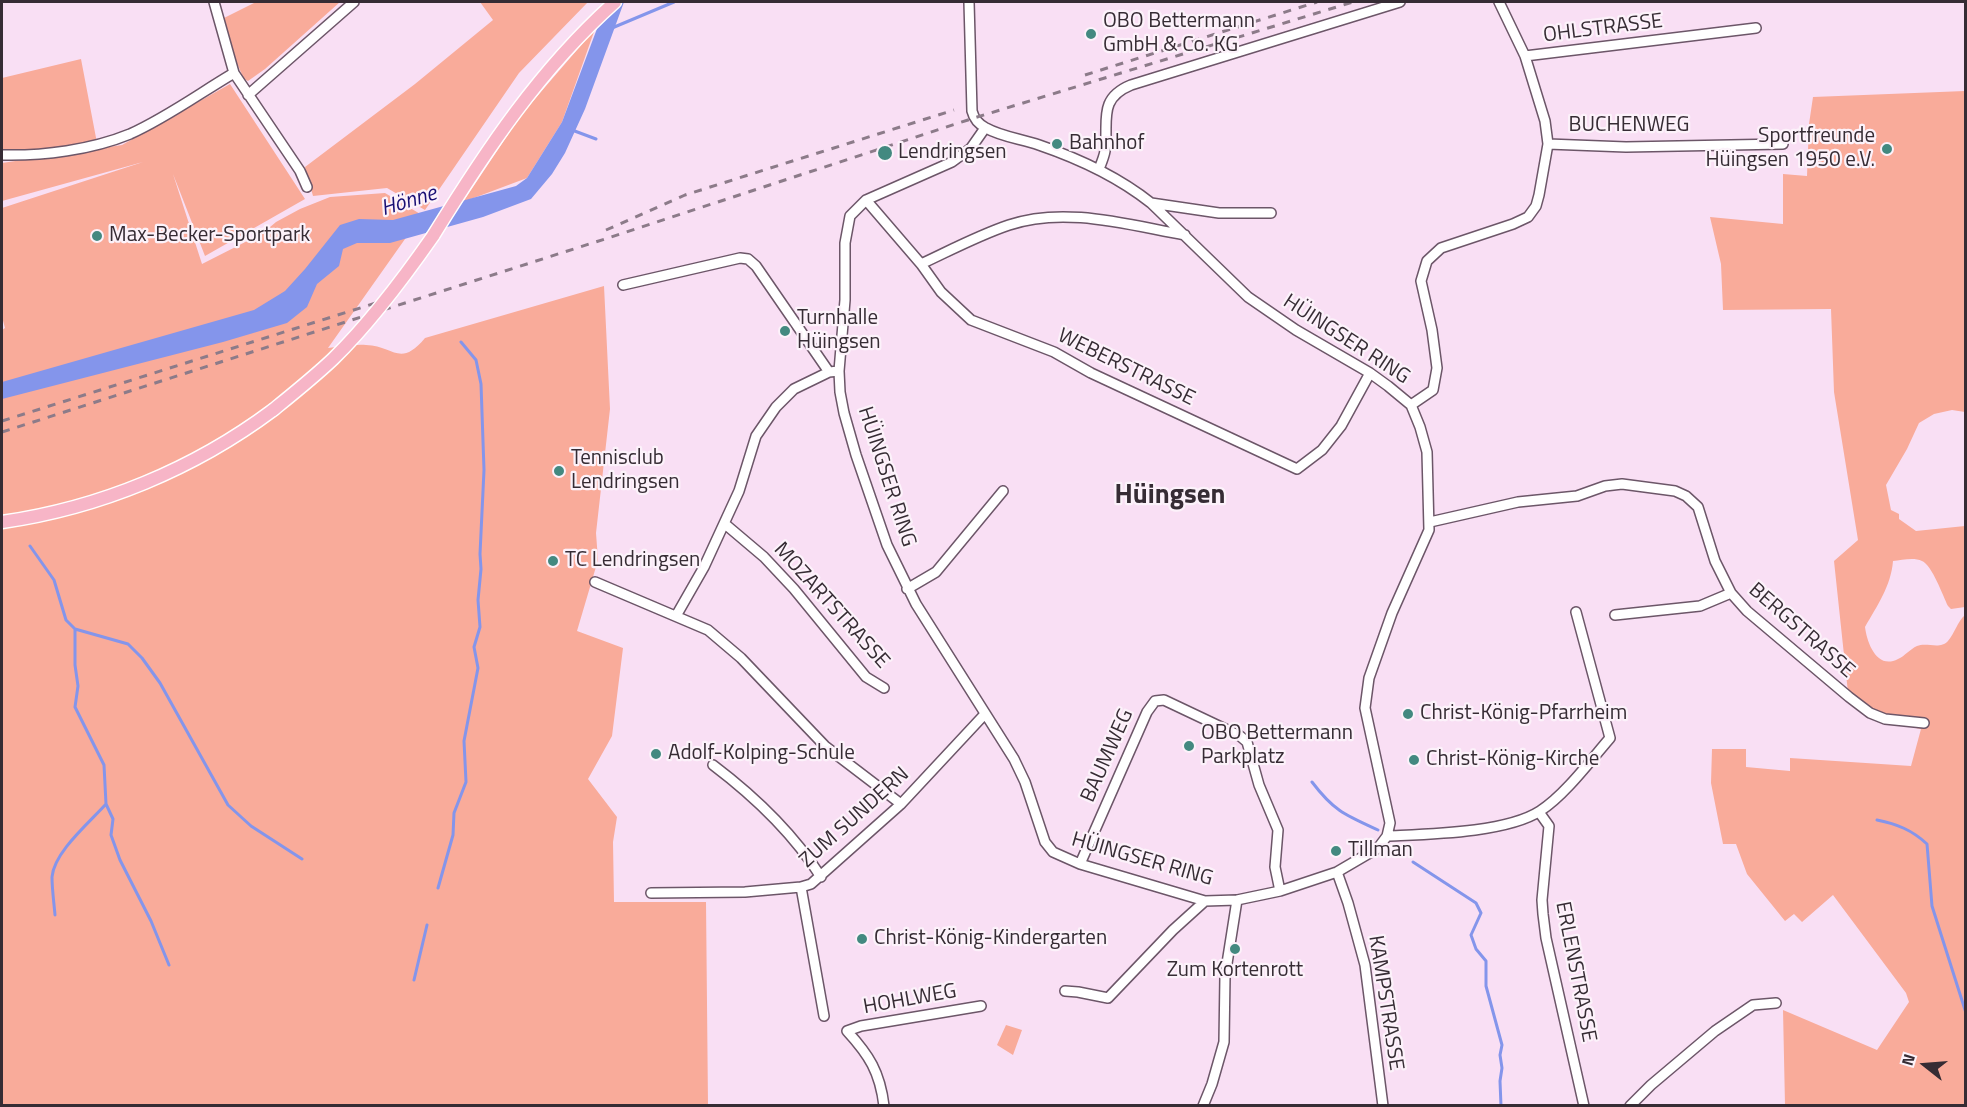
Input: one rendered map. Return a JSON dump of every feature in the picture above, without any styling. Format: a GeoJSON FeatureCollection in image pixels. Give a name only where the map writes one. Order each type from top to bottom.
{"type":"FeatureCollection","features":[{"type":"Feature","properties":{"kind":"main road"},"geometry":{"type":"LineString","coordinates":[[2,522],[65,509],[149,481],[244,432],[273,410],[335,357],[368,322],[414,263],[482,157],[516,109],[574,40],[615,2]]}},
{"type":"Feature","properties":{"kind":"street"},"geometry":{"type":"LineString","coordinates":[[214,2],[234,73],[300,171],[307,188]]}},
{"type":"Feature","properties":{"kind":"street"},"geometry":{"type":"LineString","coordinates":[[248,95],[354,2]]}},
{"type":"Feature","properties":{"kind":"street"},"geometry":{"type":"LineString","coordinates":[[969,2],[972,111],[974,118],[986,128]]}},
{"type":"Feature","properties":{"kind":"street"},"geometry":{"type":"LineString","coordinates":[[1099,170],[1105,152],[1108,104],[1118,91],[1131,85],[1400,2]]}},
{"type":"Feature","properties":{"kind":"street","name":"OHLSTRASSE"},"geometry":{"type":"LineString","coordinates":[[1411,405],[1433,390],[1437,368],[1432,330],[1421,281],[1427,261],[1441,248],[1513,225],[1528,217],[1536,206],[1539,195],[1548,144],[1545,121],[1525,56],[1499,2]]}},
{"type":"Feature","properties":{"kind":"street","name":"OHLSTRASSE"},"geometry":{"type":"LineString","coordinates":[[1525,56],[1756,28]]}},
{"type":"Feature","properties":{"kind":"street"},"geometry":{"type":"LineString","coordinates":[[2,155],[22,156],[80,148],[129,134],[234,73]]}},
{"type":"Feature","properties":{"kind":"street","name":"HÜINGSER RING"},"geometry":{"type":"LineString","coordinates":[[986,128],[1055,151],[1099,170],[1133,189],[1151,203],[1248,297],[1296,330],[1370,373],[1411,405],[1427,452],[1430,522],[1427,538],[1392,613],[1369,678],[1365,708],[1390,823],[1387,836],[1378,848],[1337,872],[1280,891],[1237,900],[1205,901],[1080,864],[1053,852],[1045,842],[1025,782],[1014,759],[984,715],[907,589],[887,545],[856,455],[834,372],[845,300],[845,243],[850,216],[866,201],[951,162],[971,148],[986,128]]}},
{"type":"Feature","properties":{"kind":"street","name":"BUCHENWEG"},"geometry":{"type":"LineString","coordinates":[[1548,144],[1626,147],[1783,144]]}},
{"type":"Feature","properties":{"kind":"street","name":"WEBERSTRASSE"},"geometry":{"type":"LineString","coordinates":[[866,201],[921,264],[941,292],[971,320],[1054,352],[1091,374],[1297,469],[1322,450],[1341,426],[1370,373]]}},
{"type":"Feature","properties":{"kind":"street","name":"HÜINGSER RING"},"geometry":{"type":"LineString","coordinates":[[1151,203],[1219,213],[1271,213]]}},
{"type":"Feature","properties":{"kind":"street"},"geometry":{"type":"LineString","coordinates":[[921,264],[1008,225],[1045,218],[1093,218],[1185,235]]}},
{"type":"Feature","properties":{"kind":"street"},"geometry":{"type":"LineString","coordinates":[[623,285],[740,258],[747,259],[756,266],[834,372],[794,389],[776,407],[756,436],[749,465],[725,524],[676,616]]}},
{"type":"Feature","properties":{"kind":"street","name":"BERGSTRASSE"},"geometry":{"type":"LineString","coordinates":[[1430,522],[1518,502],[1578,496],[1605,486],[1622,484],[1676,490],[1698,507],[1714,561],[1731,594],[1756,618],[1870,713],[1885,718],[1924,723]]}},
{"type":"Feature","properties":{"kind":"street"},"geometry":{"type":"LineString","coordinates":[[907,589],[936,572],[1003,491]]}},
{"type":"Feature","properties":{"kind":"street","name":"MOZARTSTRASSE"},"geometry":{"type":"LineString","coordinates":[[725,524],[764,557],[794,589],[866,677],[884,688]]}},
{"type":"Feature","properties":{"kind":"street"},"geometry":{"type":"LineString","coordinates":[[595,582],[708,630],[741,658],[825,746],[901,804]]}},
{"type":"Feature","properties":{"kind":"street"},"geometry":{"type":"LineString","coordinates":[[1615,615],[1700,606],[1731,594]]}},
{"type":"Feature","properties":{"kind":"street"},"geometry":{"type":"LineString","coordinates":[[1387,836],[1464,831],[1518,822],[1539,812],[1552,802],[1610,738],[1576,612]]}},
{"type":"Feature","properties":{"kind":"street","name":"BAUMWEG"},"geometry":{"type":"LineString","coordinates":[[1080,864],[1147,712],[1155,701],[1164,700],[1240,736],[1247,742],[1259,785],[1278,830],[1275,867],[1280,891]]}},
{"type":"Feature","properties":{"kind":"street","name":"ZUM SUNDERN"},"geometry":{"type":"LineString","coordinates":[[651,893],[745,892],[801,887],[821,877],[901,804],[984,715]]}},
{"type":"Feature","properties":{"kind":"street"},"geometry":{"type":"LineString","coordinates":[[713,765],[743,787],[780,825],[811,860],[821,877]]}},
{"type":"Feature","properties":{"kind":"street","name":"ERLENSTRASSE"},"geometry":{"type":"LineString","coordinates":[[1539,812],[1549,826],[1542,900],[1546,938],[1584,1106]]}},
{"type":"Feature","properties":{"kind":"street","name":"KAMPSTRASSE"},"geometry":{"type":"LineString","coordinates":[[1337,872],[1365,965],[1383,1106]]}},
{"type":"Feature","properties":{"kind":"street"},"geometry":{"type":"LineString","coordinates":[[801,887],[824,1016]]}},
{"type":"Feature","properties":{"kind":"street"},"geometry":{"type":"LineString","coordinates":[[1203,1106],[1224,1042],[1225,976],[1237,900]]}},
{"type":"Feature","properties":{"kind":"street"},"geometry":{"type":"LineString","coordinates":[[1065,991],[1108,998],[1173,930],[1205,901]]}},
{"type":"Feature","properties":{"kind":"street"},"geometry":{"type":"LineString","coordinates":[[1630,1106],[1651,1085],[1725,1024],[1753,1005],[1776,1003]]}},
{"type":"Feature","properties":{"kind":"street","name":"HOHLWEG"},"geometry":{"type":"LineString","coordinates":[[884,1106],[879,1077],[867,1053],[847,1031],[861,1026],[981,1006]]}},
{"type":"Feature","properties":{"kind":"shaded area"},"geometry":{"type":"Polygon","coordinates":[[[256,2],[340,2],[265,69],[248,81],[244,79],[235,59],[222,19],[256,2]]]}},
{"type":"Feature","properties":{"kind":"shaded area"},"geometry":{"type":"Polygon","coordinates":[[[480,2],[588,2],[519,73],[425,210],[387,188],[313,196],[305,167],[415,84],[493,20],[480,2]]]}},
{"type":"Feature","properties":{"kind":"shaded area"},"geometry":{"type":"Polygon","coordinates":[[[595,29],[562,122],[527,178],[463,202],[521,115],[595,29]]]}},
{"type":"Feature","properties":{"kind":"shaded area"},"geometry":{"type":"Polygon","coordinates":[[[81,59],[97,143],[2,155],[2,78],[81,59]]]}},
{"type":"Feature","properties":{"kind":"shaded area"},"geometry":{"type":"Polygon","coordinates":[[[230,84],[305,199],[205,256],[173,174],[202,264],[263,233],[276,222],[300,209],[330,197],[385,193],[422,215],[328,348],[366,345],[403,354],[416,347],[425,338],[604,286],[610,409],[596,533],[598,560],[577,631],[623,648],[612,736],[588,779],[617,817],[613,842],[614,902],[706,902],[708,1105],[2,1105],[2,330],[5,328],[2,317],[2,208],[143,162],[2,201],[2,163],[122,145],[230,84]]]}},
{"type":"Feature","properties":{"kind":"shaded area"},"geometry":{"type":"Polygon","coordinates":[[[1965,91],[1965,412],[1952,410],[1934,414],[1919,423],[1886,485],[1891,510],[1899,514],[1899,519],[1916,531],[1965,526],[1965,607],[1951,609],[1948,606],[1933,574],[1922,561],[1912,559],[1893,561],[1886,587],[1865,627],[1874,653],[1884,661],[1891,661],[1901,658],[1917,646],[1945,644],[1965,615],[1965,1105],[1785,1105],[1783,1010],[1877,1050],[1909,1002],[1906,993],[1833,895],[1802,922],[1794,914],[1785,921],[1747,874],[1736,844],[1723,844],[1711,783],[1712,749],[1746,749],[1746,767],[1790,771],[1790,758],[1911,766],[1921,729],[1879,721],[1849,702],[1834,561],[1858,540],[1834,392],[1831,309],[1723,310],[1721,264],[1710,217],[1783,224],[1783,174],[1807,176],[1809,124],[1813,97],[1965,91]]]}},
{"type":"Feature","properties":{"kind":"shaded area"},"geometry":{"type":"Polygon","coordinates":[[[1006,1025],[1022,1030],[1013,1055],[997,1045],[1006,1025]]]}},
{"type":"Feature","properties":{"kind":"water"},"geometry":{"type":"Polygon","coordinates":[[[607,2],[624,2],[585,109],[565,153],[552,174],[531,199],[483,217],[390,243],[357,243],[343,249],[339,266],[317,284],[307,307],[287,323],[223,342],[2,399],[2,382],[254,310],[285,291],[340,225],[359,219],[393,220],[516,186],[527,178],[562,122],[607,2]]]}},
{"type":"Feature","properties":{"kind":"waterway"},"geometry":{"type":"LineString","coordinates":[[612,28],[674,2]]}},
{"type":"Feature","properties":{"kind":"waterway"},"geometry":{"type":"LineString","coordinates":[[572,130],[596,139]]}},
{"type":"Feature","properties":{"kind":"waterway"},"geometry":{"type":"LineString","coordinates":[[438,888],[453,835],[454,813],[466,782],[464,741],[478,668],[474,647],[480,627],[478,600],[484,470],[481,384],[476,360],[461,342]]}},
{"type":"Feature","properties":{"kind":"waterway"},"geometry":{"type":"LineString","coordinates":[[30,546],[54,580],[66,620],[75,629],[75,665],[78,686],[75,707],[104,765],[106,804],[113,819],[111,835],[120,860],[151,921],[169,965]]}},
{"type":"Feature","properties":{"kind":"waterway"},"geometry":{"type":"LineString","coordinates":[[75,629],[128,644],[142,658],[160,683],[228,805],[251,826],[302,859]]}},
{"type":"Feature","properties":{"kind":"waterway"},"geometry":{"type":"LineString","coordinates":[[1312,782],[1334,806],[1378,830]]}},
{"type":"Feature","properties":{"kind":"waterway"},"geometry":{"type":"LineString","coordinates":[[55,915],[52,877],[54,867],[82,828],[106,804]]}},
{"type":"Feature","properties":{"kind":"waterway"},"geometry":{"type":"LineString","coordinates":[[1877,820],[1904,828],[1927,844],[1932,906],[1966,1013]]}},
{"type":"Feature","properties":{"kind":"waterway"},"geometry":{"type":"LineString","coordinates":[[1413,862],[1476,903],[1481,913],[1471,935],[1476,949],[1486,961],[1486,986],[1502,1045],[1500,1055],[1501,1106]]}},
{"type":"Feature","properties":{"kind":"waterway"},"geometry":{"type":"LineString","coordinates":[[414,980],[427,925]]}},
{"type":"Feature","properties":{"kind":"railway"},"geometry":{"type":"LineString","coordinates":[[1085,75],[1317,2]]}},
{"type":"Feature","properties":{"kind":"railway"},"geometry":{"type":"LineString","coordinates":[[2,432],[974,118],[1353,2]]}},
{"type":"Feature","properties":{"kind":"railway"},"geometry":{"type":"LineString","coordinates":[[606,230],[685,195],[954,110]]}},
{"type":"Feature","properties":{"kind":"railway"},"geometry":{"type":"LineString","coordinates":[[2,421],[379,302]]}},
{"type":"Feature","properties":{"kind":"place","name":"OBO Bettermann GmbH & Co. KG"},"geometry":{"type":"Point","coordinates":[1091,34]}},
{"type":"Feature","properties":{"kind":"place","name":"Bahnhof"},"geometry":{"type":"Point","coordinates":[1057,144]}},
{"type":"Feature","properties":{"kind":"place","name":"Sportfreunde Hüingsen 1950 e.V."},"geometry":{"type":"Point","coordinates":[1887,149]}},
{"type":"Feature","properties":{"kind":"place","name":"Lendringsen"},"geometry":{"type":"Point","coordinates":[885,153]}},
{"type":"Feature","properties":{"kind":"place","name":"Max-Becker-Sportpark"},"geometry":{"type":"Point","coordinates":[97,236]}},
{"type":"Feature","properties":{"kind":"place","name":"Turnhalle Hüingsen"},"geometry":{"type":"Point","coordinates":[785,331]}},
{"type":"Feature","properties":{"kind":"place","name":"Tennisclub Lendringsen"},"geometry":{"type":"Point","coordinates":[559,471]}},
{"type":"Feature","properties":{"kind":"place","name":"TC Lendringsen"},"geometry":{"type":"Point","coordinates":[553,561]}},
{"type":"Feature","properties":{"kind":"place","name":"Christ-König-Pfarrheim"},"geometry":{"type":"Point","coordinates":[1408,714]}},
{"type":"Feature","properties":{"kind":"place","name":"OBO Bettermann Parkplatz"},"geometry":{"type":"Point","coordinates":[1189,746]}},
{"type":"Feature","properties":{"kind":"place","name":"Adolf-Kolping-Schule"},"geometry":{"type":"Point","coordinates":[656,754]}},
{"type":"Feature","properties":{"kind":"place","name":"Christ-König-Kirche"},"geometry":{"type":"Point","coordinates":[1414,760]}},
{"type":"Feature","properties":{"kind":"place","name":"Tillman"},"geometry":{"type":"Point","coordinates":[1336,851]}},
{"type":"Feature","properties":{"kind":"place","name":"Christ-König-Kindergarten"},"geometry":{"type":"Point","coordinates":[862,939]}},
{"type":"Feature","properties":{"kind":"place","name":"Zum Kortenrott"},"geometry":{"type":"Point","coordinates":[1235,949]}},
{"type":"Feature","properties":{"kind":"district","name":"Hüingsen"},"geometry":{"type":"Point","coordinates":[1170,496]}},
{"type":"Feature","properties":{"kind":"water label","name":"Hönne"},"geometry":{"type":"Point","coordinates":[409,202]}}]}
